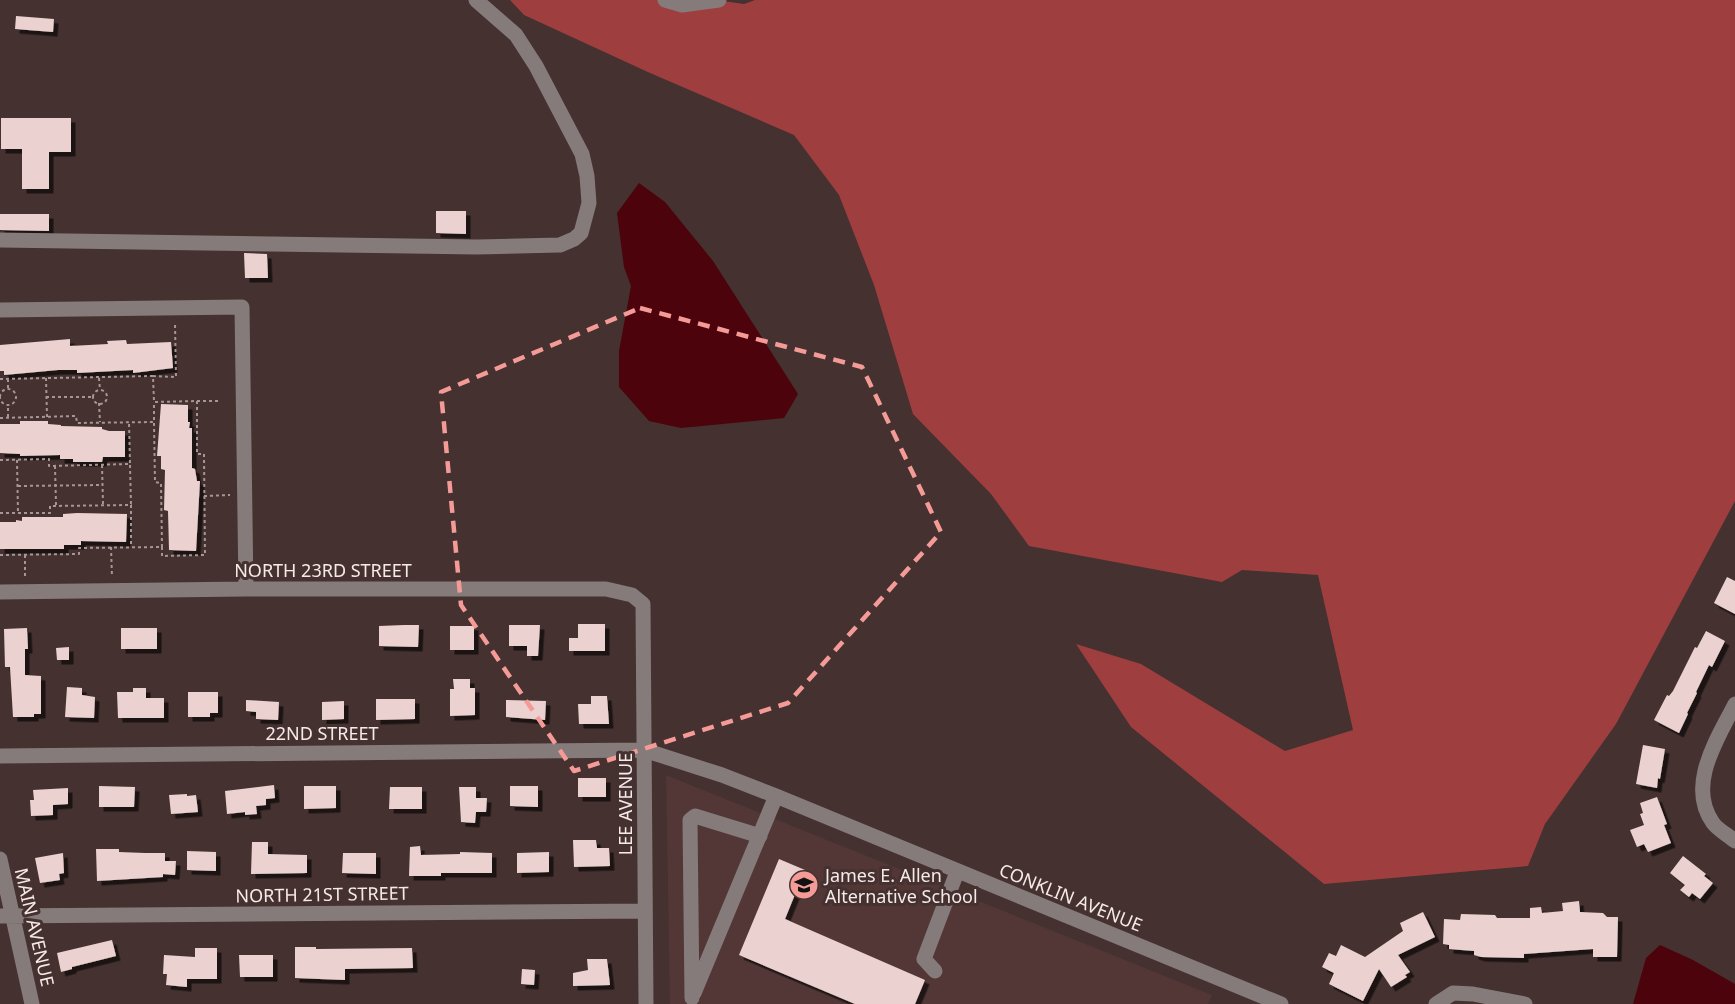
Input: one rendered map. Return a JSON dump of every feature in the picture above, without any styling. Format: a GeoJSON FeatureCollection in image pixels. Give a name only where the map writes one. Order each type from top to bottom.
{"type":"FeatureCollection","features":[{"type":"Feature","properties":{"kind":"street"},"geometry":{"type":"LineString","coordinates":[[0,240],[477,247],[560,244],[574,239],[581,233],[589,203],[587,176],[582,154],[536,66],[516,35],[477,0]]}},
{"type":"Feature","properties":{"kind":"street"},"geometry":{"type":"LineString","coordinates":[[665,0],[682,5],[719,0]]}},
{"type":"Feature","properties":{"kind":"street"},"geometry":{"type":"LineString","coordinates":[[0,310],[242,307],[246,589]]}},
{"type":"Feature","properties":{"kind":"street","name":"NORTH 23RD STREET"},"geometry":{"type":"LineString","coordinates":[[0,592],[606,589],[632,595],[643,604]]}},
{"type":"Feature","properties":{"kind":"street","name":"LEE AVENUE"},"geometry":{"type":"LineString","coordinates":[[643,604],[646,1004]]}},
{"type":"Feature","properties":{"kind":"street"},"geometry":{"type":"LineString","coordinates":[[1735,704],[1712,749],[1702,780],[1705,804],[1713,823],[1735,841]]}},
{"type":"Feature","properties":{"kind":"street","name":"22ND STREET"},"geometry":{"type":"LineString","coordinates":[[0,756],[644,750]]}},
{"type":"Feature","properties":{"kind":"street","name":"CONKLIN AVENUE"},"geometry":{"type":"LineString","coordinates":[[644,750],[722,775],[776,796],[1281,1004]]}},
{"type":"Feature","properties":{"kind":"street"},"geometry":{"type":"LineString","coordinates":[[691,1001],[776,796]]}},
{"type":"Feature","properties":{"kind":"street"},"geometry":{"type":"LineString","coordinates":[[691,1001],[690,820],[695,816],[760,836]]}},
{"type":"Feature","properties":{"kind":"street","name":"MAIN AVENUE"},"geometry":{"type":"LineString","coordinates":[[0,859],[6,916],[32,1004]]}},
{"type":"Feature","properties":{"kind":"street"},"geometry":{"type":"LineString","coordinates":[[934,971],[924,958],[957,872]]}},
{"type":"Feature","properties":{"kind":"street","name":"NORTH 21ST STREET"},"geometry":{"type":"LineString","coordinates":[[6,916],[645,910]]}},
{"type":"Feature","properties":{"kind":"street"},"geometry":{"type":"LineString","coordinates":[[1436,1004],[1453,993],[1473,994],[1525,1004]]}},
{"type":"Feature","properties":{"kind":"path"},"geometry":{"type":"LineString","coordinates":[[0,379],[176,377],[175,308]]}},
{"type":"Feature","properties":{"kind":"path"},"geometry":{"type":"LineString","coordinates":[[153,376],[155,482],[161,483],[162,556],[205,555],[204,454],[197,454],[197,401]]}},
{"type":"Feature","properties":{"kind":"path"},"geometry":{"type":"LineString","coordinates":[[46,378],[47,417]]}},
{"type":"Feature","properties":{"kind":"path"},"geometry":{"type":"LineString","coordinates":[[93,397],[94,401],[99,403],[104,402],[106,398],[104,392],[100,390],[99,378]]}},
{"type":"Feature","properties":{"kind":"path"},"geometry":{"type":"LineString","coordinates":[[8,379],[8,389]]}},
{"type":"Feature","properties":{"kind":"path"},"geometry":{"type":"LineString","coordinates":[[8,389],[13,391],[16,398],[8,405]]}},
{"type":"Feature","properties":{"kind":"path"},"geometry":{"type":"LineString","coordinates":[[8,389],[3,391],[0,399],[8,405]]}},
{"type":"Feature","properties":{"kind":"path"},"geometry":{"type":"LineString","coordinates":[[93,397],[94,393],[100,390]]}},
{"type":"Feature","properties":{"kind":"path"},"geometry":{"type":"LineString","coordinates":[[46,397],[93,397]]}},
{"type":"Feature","properties":{"kind":"path"},"geometry":{"type":"LineString","coordinates":[[154,402],[220,401]]}},
{"type":"Feature","properties":{"kind":"path"},"geometry":{"type":"LineString","coordinates":[[99,403],[100,423]]}},
{"type":"Feature","properties":{"kind":"path"},"geometry":{"type":"LineString","coordinates":[[8,405],[8,418]]}},
{"type":"Feature","properties":{"kind":"path"},"geometry":{"type":"LineString","coordinates":[[0,418],[76,416],[77,423],[154,422]]}},
{"type":"Feature","properties":{"kind":"path"},"geometry":{"type":"LineString","coordinates":[[129,422],[131,547]]}},
{"type":"Feature","properties":{"kind":"path"},"geometry":{"type":"LineString","coordinates":[[0,460],[49,459],[49,466],[130,464]]}},
{"type":"Feature","properties":{"kind":"path"},"geometry":{"type":"LineString","coordinates":[[17,460],[18,513]]}},
{"type":"Feature","properties":{"kind":"path"},"geometry":{"type":"LineString","coordinates":[[102,465],[104,505]]}},
{"type":"Feature","properties":{"kind":"path"},"geometry":{"type":"LineString","coordinates":[[55,466],[56,506]]}},
{"type":"Feature","properties":{"kind":"path"},"geometry":{"type":"LineString","coordinates":[[18,486],[103,485]]}},
{"type":"Feature","properties":{"kind":"path"},"geometry":{"type":"LineString","coordinates":[[204,496],[245,494]]}},
{"type":"Feature","properties":{"kind":"path"},"geometry":{"type":"LineString","coordinates":[[0,513],[50,513],[50,506],[131,505]]}},
{"type":"Feature","properties":{"kind":"path"},"geometry":{"type":"LineString","coordinates":[[111,547],[112,581]]}},
{"type":"Feature","properties":{"kind":"path"},"geometry":{"type":"LineString","coordinates":[[0,555],[79,554],[79,548],[162,547]]}},
{"type":"Feature","properties":{"kind":"path"},"geometry":{"type":"LineString","coordinates":[[25,555],[25,580]]}},
{"type":"Feature","properties":{"kind":"highlighted area"},"geometry":{"type":"Polygon","coordinates":[[[640,308],[862,367],[941,532],[788,703],[574,771],[461,605],[441,392],[640,308]]]}},
{"type":"Feature","properties":{"kind":"shaded area"},"geometry":{"type":"Polygon","coordinates":[[[510,0],[716,0],[744,4],[755,0],[1735,0],[1735,501],[1616,724],[1545,824],[1528,866],[1324,884],[1131,727],[1076,644],[1141,664],[1285,751],[1353,730],[1318,575],[1242,570],[1222,582],[1029,546],[991,494],[913,414],[874,285],[839,195],[794,135],[650,73],[524,15],[510,0]]]}},
{"type":"Feature","properties":{"kind":"shaded area"},"geometry":{"type":"Polygon","coordinates":[[[639,183],[665,202],[713,261],[798,394],[784,418],[681,428],[649,421],[619,387],[619,351],[631,286],[624,267],[617,213],[639,183]]]}},
{"type":"Feature","properties":{"kind":"shaded area","name":"James E. Allen Alternative School"},"geometry":{"type":"Polygon","coordinates":[[[666,775],[1212,995],[1208,1004],[670,1004],[666,775]]]}},
{"type":"Feature","properties":{"kind":"shaded area"},"geometry":{"type":"Polygon","coordinates":[[[1660,945],[1693,960],[1735,984],[1735,1004],[1633,1004],[1646,958],[1660,945]]]}},
{"type":"Feature","properties":{"kind":"building"},"geometry":{"type":"Polygon","coordinates":[[[16,16],[54,19],[53,32],[15,29],[16,16]]]}},
{"type":"Feature","properties":{"kind":"building"},"geometry":{"type":"Polygon","coordinates":[[[1,118],[71,118],[71,152],[49,152],[49,189],[22,189],[22,149],[1,149],[1,118]]]}},
{"type":"Feature","properties":{"kind":"building"},"geometry":{"type":"Polygon","coordinates":[[[436,211],[466,211],[466,234],[436,233],[436,211]]]}},
{"type":"Feature","properties":{"kind":"building"},"geometry":{"type":"Polygon","coordinates":[[[0,214],[49,214],[49,231],[0,230],[0,214]]]}},
{"type":"Feature","properties":{"kind":"building"},"geometry":{"type":"Polygon","coordinates":[[[244,253],[267,254],[268,278],[245,278],[244,253]]]}},
{"type":"Feature","properties":{"kind":"building"},"geometry":{"type":"Polygon","coordinates":[[[70,339],[70,346],[108,344],[107,341],[126,340],[127,344],[171,342],[173,368],[133,373],[133,370],[77,373],[77,370],[58,370],[4,375],[4,371],[0,371],[0,345],[70,339]]]}},
{"type":"Feature","properties":{"kind":"building"},"geometry":{"type":"Polygon","coordinates":[[[161,404],[188,405],[189,428],[192,428],[192,468],[195,469],[197,481],[200,481],[196,551],[169,550],[168,511],[164,510],[165,470],[161,469],[161,456],[157,456],[161,404]]]}},
{"type":"Feature","properties":{"kind":"building"},"geometry":{"type":"Polygon","coordinates":[[[20,421],[48,421],[48,424],[61,426],[102,427],[109,431],[125,431],[125,457],[103,457],[102,462],[73,462],[73,459],[60,459],[60,455],[20,456],[20,454],[0,453],[0,424],[20,424],[20,421]]]}},
{"type":"Feature","properties":{"kind":"building"},"geometry":{"type":"Polygon","coordinates":[[[63,514],[127,514],[126,542],[81,541],[81,545],[64,545],[64,549],[0,549],[0,522],[22,521],[22,517],[63,517],[63,514]]]}},
{"type":"Feature","properties":{"kind":"building"},"geometry":{"type":"Polygon","coordinates":[[[1727,577],[1735,581],[1735,614],[1714,603],[1727,577]]]}},
{"type":"Feature","properties":{"kind":"building"},"geometry":{"type":"Polygon","coordinates":[[[578,624],[605,624],[605,651],[569,651],[569,638],[578,638],[578,624]]]}},
{"type":"Feature","properties":{"kind":"building"},"geometry":{"type":"Polygon","coordinates":[[[419,625],[418,647],[379,646],[379,626],[419,625]]]}},
{"type":"Feature","properties":{"kind":"building"},"geometry":{"type":"Polygon","coordinates":[[[509,625],[540,625],[538,656],[527,656],[527,646],[509,646],[509,625]]]}},
{"type":"Feature","properties":{"kind":"building"},"geometry":{"type":"Polygon","coordinates":[[[450,626],[474,626],[474,650],[450,650],[450,626]]]}},
{"type":"Feature","properties":{"kind":"building"},"geometry":{"type":"Polygon","coordinates":[[[27,628],[28,649],[25,649],[25,675],[41,676],[41,714],[34,714],[34,717],[13,717],[10,667],[5,667],[4,629],[27,628]]]}},
{"type":"Feature","properties":{"kind":"building"},"geometry":{"type":"Polygon","coordinates":[[[121,628],[157,628],[157,649],[121,649],[121,628]]]}},
{"type":"Feature","properties":{"kind":"building"},"geometry":{"type":"Polygon","coordinates":[[[1706,631],[1725,641],[1712,667],[1709,665],[1679,733],[1654,720],[1706,631]]]}},
{"type":"Feature","properties":{"kind":"building"},"geometry":{"type":"Polygon","coordinates":[[[69,647],[69,660],[57,660],[56,648],[69,647]]]}},
{"type":"Feature","properties":{"kind":"building"},"geometry":{"type":"Polygon","coordinates":[[[453,679],[470,679],[470,688],[475,688],[475,715],[450,716],[450,689],[454,689],[453,679]]]}},
{"type":"Feature","properties":{"kind":"building"},"geometry":{"type":"Polygon","coordinates":[[[67,687],[82,688],[82,695],[95,697],[94,718],[65,717],[67,687]]]}},
{"type":"Feature","properties":{"kind":"building"},"geometry":{"type":"Polygon","coordinates":[[[133,688],[146,688],[146,698],[164,698],[164,718],[118,718],[117,692],[133,692],[133,688]]]}},
{"type":"Feature","properties":{"kind":"building"},"geometry":{"type":"Polygon","coordinates":[[[188,692],[218,692],[218,713],[210,713],[210,717],[188,717],[188,692]]]}},
{"type":"Feature","properties":{"kind":"building"},"geometry":{"type":"Polygon","coordinates":[[[591,696],[607,696],[609,724],[579,724],[578,704],[591,704],[591,696]]]}},
{"type":"Feature","properties":{"kind":"building"},"geometry":{"type":"Polygon","coordinates":[[[376,699],[415,699],[415,719],[376,720],[376,699]]]}},
{"type":"Feature","properties":{"kind":"building"},"geometry":{"type":"Polygon","coordinates":[[[246,700],[279,702],[278,720],[256,719],[256,712],[246,711],[246,700]]]}},
{"type":"Feature","properties":{"kind":"building"},"geometry":{"type":"Polygon","coordinates":[[[506,700],[546,701],[545,720],[506,717],[506,700]]]}},
{"type":"Feature","properties":{"kind":"building"},"geometry":{"type":"Polygon","coordinates":[[[344,701],[344,719],[322,720],[322,702],[344,701]]]}},
{"type":"Feature","properties":{"kind":"building"},"geometry":{"type":"Polygon","coordinates":[[[1643,745],[1665,749],[1657,788],[1636,784],[1643,745]]]}},
{"type":"Feature","properties":{"kind":"building"},"geometry":{"type":"Polygon","coordinates":[[[578,778],[606,778],[606,797],[578,797],[578,778]]]}},
{"type":"Feature","properties":{"kind":"building"},"geometry":{"type":"Polygon","coordinates":[[[274,785],[275,798],[266,799],[266,805],[256,806],[257,814],[245,815],[245,812],[227,814],[225,791],[274,785]]]}},
{"type":"Feature","properties":{"kind":"building"},"geometry":{"type":"Polygon","coordinates":[[[99,786],[135,787],[134,807],[99,807],[99,786]]]}},
{"type":"Feature","properties":{"kind":"building"},"geometry":{"type":"Polygon","coordinates":[[[304,786],[336,786],[336,808],[304,809],[304,786]]]}},
{"type":"Feature","properties":{"kind":"building"},"geometry":{"type":"Polygon","coordinates":[[[510,786],[538,786],[538,807],[510,806],[510,786]]]}},
{"type":"Feature","properties":{"kind":"building"},"geometry":{"type":"Polygon","coordinates":[[[390,787],[422,787],[422,809],[389,809],[390,787]]]}},
{"type":"Feature","properties":{"kind":"building"},"geometry":{"type":"Polygon","coordinates":[[[459,787],[476,787],[476,798],[487,798],[486,812],[476,812],[475,823],[461,822],[459,787]]]}},
{"type":"Feature","properties":{"kind":"building"},"geometry":{"type":"Polygon","coordinates":[[[68,788],[68,804],[53,805],[53,815],[31,816],[30,800],[34,800],[33,790],[68,788]]]}},
{"type":"Feature","properties":{"kind":"building"},"geometry":{"type":"Polygon","coordinates":[[[187,794],[187,796],[196,795],[198,812],[171,814],[169,795],[187,794]]]}},
{"type":"Feature","properties":{"kind":"building"},"geometry":{"type":"Polygon","coordinates":[[[1657,797],[1671,843],[1648,852],[1644,844],[1637,847],[1630,830],[1644,825],[1640,814],[1643,813],[1640,803],[1657,797]]]}},
{"type":"Feature","properties":{"kind":"building"},"geometry":{"type":"Polygon","coordinates":[[[573,840],[596,840],[597,848],[609,848],[610,866],[574,867],[573,840]]]}},
{"type":"Feature","properties":{"kind":"building"},"geometry":{"type":"Polygon","coordinates":[[[252,842],[268,842],[268,854],[307,855],[307,873],[251,874],[252,842]]]}},
{"type":"Feature","properties":{"kind":"building"},"geometry":{"type":"Polygon","coordinates":[[[420,846],[421,855],[460,854],[460,852],[492,853],[492,873],[441,873],[441,876],[409,876],[410,847],[420,846]]]}},
{"type":"Feature","properties":{"kind":"building"},"geometry":{"type":"Polygon","coordinates":[[[96,849],[165,853],[165,861],[176,861],[175,875],[163,874],[163,877],[97,881],[96,849]]]}},
{"type":"Feature","properties":{"kind":"building"},"geometry":{"type":"Polygon","coordinates":[[[187,851],[216,852],[216,871],[187,870],[187,851]]]}},
{"type":"Feature","properties":{"kind":"building"},"geometry":{"type":"Polygon","coordinates":[[[549,852],[549,872],[517,873],[517,853],[549,852]]]}},
{"type":"Feature","properties":{"kind":"building"},"geometry":{"type":"Polygon","coordinates":[[[63,853],[64,873],[59,874],[60,880],[40,883],[35,858],[63,853]]]}},
{"type":"Feature","properties":{"kind":"building"},"geometry":{"type":"Polygon","coordinates":[[[343,853],[376,853],[376,874],[342,873],[343,853]]]}},
{"type":"Feature","properties":{"kind":"building"},"geometry":{"type":"Polygon","coordinates":[[[1683,856],[1706,874],[1704,876],[1713,883],[1700,899],[1692,893],[1689,897],[1680,890],[1685,885],[1670,873],[1683,856]]]}},
{"type":"Feature","properties":{"kind":"building"},"geometry":{"type":"Polygon","coordinates":[[[779,859],[805,870],[785,919],[925,980],[915,1004],[855,1004],[739,955],[779,859]]]}},
{"type":"Feature","properties":{"kind":"building"},"geometry":{"type":"Polygon","coordinates":[[[1579,901],[1580,912],[1603,913],[1607,917],[1618,917],[1617,957],[1593,957],[1593,949],[1524,954],[1524,958],[1481,957],[1474,955],[1474,951],[1449,949],[1449,945],[1443,944],[1444,919],[1460,920],[1461,914],[1495,915],[1497,918],[1530,918],[1530,908],[1541,907],[1542,913],[1563,911],[1562,903],[1579,901]]]}},
{"type":"Feature","properties":{"kind":"building"},"geometry":{"type":"Polygon","coordinates":[[[1423,912],[1435,937],[1398,955],[1410,972],[1405,975],[1407,977],[1391,987],[1379,969],[1363,1001],[1329,984],[1334,973],[1322,967],[1329,953],[1336,956],[1341,945],[1365,957],[1403,931],[1400,923],[1423,912]]]}},
{"type":"Feature","properties":{"kind":"building"},"geometry":{"type":"Polygon","coordinates":[[[112,940],[116,956],[61,972],[57,953],[112,940]]]}},
{"type":"Feature","properties":{"kind":"building"},"geometry":{"type":"Polygon","coordinates":[[[295,947],[316,947],[316,949],[412,948],[413,968],[345,969],[345,980],[295,978],[295,947]]]}},
{"type":"Feature","properties":{"kind":"building"},"geometry":{"type":"Polygon","coordinates":[[[195,948],[217,948],[217,979],[187,979],[187,987],[166,985],[167,974],[163,974],[164,955],[195,957],[195,948]]]}},
{"type":"Feature","properties":{"kind":"building"},"geometry":{"type":"Polygon","coordinates":[[[239,955],[273,955],[273,977],[240,977],[239,955]]]}},
{"type":"Feature","properties":{"kind":"building"},"geometry":{"type":"Polygon","coordinates":[[[587,959],[607,959],[610,985],[573,986],[573,973],[588,970],[587,959]]]}},
{"type":"Feature","properties":{"kind":"building"},"geometry":{"type":"Polygon","coordinates":[[[522,969],[535,970],[534,985],[521,984],[522,969]]]}},
{"type":"Feature","properties":{"kind":"place","name":"James E. Allen Alternative School"},"geometry":{"type":"Point","coordinates":[804,885]}}]}
